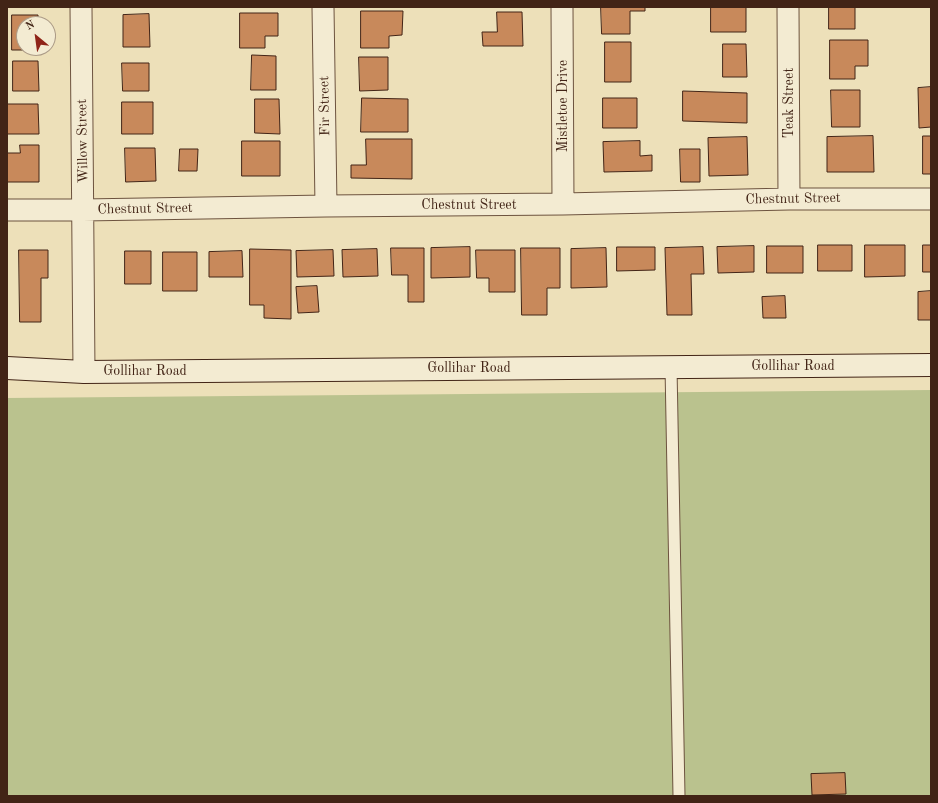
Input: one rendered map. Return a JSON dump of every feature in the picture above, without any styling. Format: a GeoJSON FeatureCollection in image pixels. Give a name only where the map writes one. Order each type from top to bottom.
{"type":"FeatureCollection","features":[{"type":"Feature","properties":{"kind":"main road","name":"Gollihar Road"},"geometry":{"type":"LineString","coordinates":[[7,368],[84,372],[931,365]]}},
{"type":"Feature","properties":{"kind":"street","name":"Willow Street"},"geometry":{"type":"LineString","coordinates":[[81,7],[84,372]]}},
{"type":"Feature","properties":{"kind":"street","name":"Fir Street"},"geometry":{"type":"LineString","coordinates":[[323,7],[326,206]]}},
{"type":"Feature","properties":{"kind":"street","name":"Mistletoe Drive"},"geometry":{"type":"LineString","coordinates":[[562,7],[563,204]]}},
{"type":"Feature","properties":{"kind":"street","name":"Teak Street"},"geometry":{"type":"LineString","coordinates":[[788,7],[789,198]]}},
{"type":"Feature","properties":{"kind":"street","name":"Chestnut Street"},"geometry":{"type":"LineString","coordinates":[[7,210],[563,204],[789,198],[931,199]]}},
{"type":"Feature","properties":{"kind":"lane"},"geometry":{"type":"LineString","coordinates":[[671,367],[679,796]]}},
{"type":"Feature","properties":{"kind":"green space"},"geometry":{"type":"Polygon","coordinates":[[[931,390],[931,796],[7,796],[7,398],[931,390]]]}},
{"type":"Feature","properties":{"kind":"building"},"geometry":{"type":"Polygon","coordinates":[[[601,7],[645,7],[645,11],[630,11],[630,34],[602,34],[601,7]]]}},
{"type":"Feature","properties":{"kind":"building"},"geometry":{"type":"Polygon","coordinates":[[[711,7],[746,7],[746,32],[711,32],[711,7]]]}},
{"type":"Feature","properties":{"kind":"building"},"geometry":{"type":"Polygon","coordinates":[[[829,7],[855,7],[855,29],[829,29],[829,7]]]}},
{"type":"Feature","properties":{"kind":"building"},"geometry":{"type":"Polygon","coordinates":[[[361,11],[403,11],[402,35],[389,36],[389,48],[361,48],[361,11]]]}},
{"type":"Feature","properties":{"kind":"building"},"geometry":{"type":"Polygon","coordinates":[[[497,12],[522,12],[523,46],[483,46],[482,32],[497,32],[497,12]]]}},
{"type":"Feature","properties":{"kind":"building"},"geometry":{"type":"Polygon","coordinates":[[[240,13],[278,13],[278,36],[265,36],[265,48],[240,48],[240,13]]]}},
{"type":"Feature","properties":{"kind":"building"},"geometry":{"type":"Polygon","coordinates":[[[149,14],[150,47],[123,47],[123,15],[149,14]]]}},
{"type":"Feature","properties":{"kind":"building"},"geometry":{"type":"Polygon","coordinates":[[[12,15],[38,15],[16,16],[16,50],[12,50],[12,15]]]}},
{"type":"Feature","properties":{"kind":"building"},"geometry":{"type":"Polygon","coordinates":[[[830,40],[868,40],[868,66],[855,66],[855,79],[830,79],[830,40]]]}},
{"type":"Feature","properties":{"kind":"building"},"geometry":{"type":"Polygon","coordinates":[[[605,42],[631,42],[631,82],[605,82],[605,42]]]}},
{"type":"Feature","properties":{"kind":"building"},"geometry":{"type":"Polygon","coordinates":[[[723,44],[746,44],[747,77],[723,77],[723,44]]]}},
{"type":"Feature","properties":{"kind":"building"},"geometry":{"type":"Polygon","coordinates":[[[252,55],[276,56],[276,90],[251,90],[252,55]]]}},
{"type":"Feature","properties":{"kind":"building"},"geometry":{"type":"Polygon","coordinates":[[[359,57],[388,57],[388,90],[360,91],[359,57]]]}},
{"type":"Feature","properties":{"kind":"building"},"geometry":{"type":"Polygon","coordinates":[[[13,61],[38,61],[39,91],[13,91],[13,61]]]}},
{"type":"Feature","properties":{"kind":"building"},"geometry":{"type":"Polygon","coordinates":[[[122,63],[149,63],[149,91],[123,91],[122,63]]]}},
{"type":"Feature","properties":{"kind":"building"},"geometry":{"type":"Polygon","coordinates":[[[931,87],[931,127],[919,128],[918,88],[931,87]]]}},
{"type":"Feature","properties":{"kind":"building"},"geometry":{"type":"Polygon","coordinates":[[[831,90],[860,90],[860,127],[832,127],[831,90]]]}},
{"type":"Feature","properties":{"kind":"building"},"geometry":{"type":"Polygon","coordinates":[[[683,91],[747,93],[747,123],[683,121],[683,91]]]}},
{"type":"Feature","properties":{"kind":"building"},"geometry":{"type":"Polygon","coordinates":[[[362,98],[408,99],[408,132],[361,132],[362,98]]]}},
{"type":"Feature","properties":{"kind":"building"},"geometry":{"type":"Polygon","coordinates":[[[603,98],[637,98],[637,128],[603,128],[603,98]]]}},
{"type":"Feature","properties":{"kind":"building"},"geometry":{"type":"Polygon","coordinates":[[[255,99],[279,99],[280,134],[255,133],[255,99]]]}},
{"type":"Feature","properties":{"kind":"building"},"geometry":{"type":"Polygon","coordinates":[[[122,102],[153,102],[153,134],[122,134],[122,102]]]}},
{"type":"Feature","properties":{"kind":"building"},"geometry":{"type":"Polygon","coordinates":[[[7,104],[38,104],[39,134],[7,134],[7,104]]]}},
{"type":"Feature","properties":{"kind":"building"},"geometry":{"type":"Polygon","coordinates":[[[873,136],[874,172],[827,172],[827,137],[873,136]]]}},
{"type":"Feature","properties":{"kind":"building"},"geometry":{"type":"Polygon","coordinates":[[[923,136],[931,136],[931,174],[923,174],[923,136]]]}},
{"type":"Feature","properties":{"kind":"building"},"geometry":{"type":"Polygon","coordinates":[[[747,137],[748,175],[709,176],[708,138],[747,137]]]}},
{"type":"Feature","properties":{"kind":"building"},"geometry":{"type":"Polygon","coordinates":[[[366,139],[412,139],[412,179],[351,178],[351,165],[366,165],[366,139]]]}},
{"type":"Feature","properties":{"kind":"building"},"geometry":{"type":"Polygon","coordinates":[[[242,141],[280,141],[280,176],[242,176],[242,141]]]}},
{"type":"Feature","properties":{"kind":"building"},"geometry":{"type":"Polygon","coordinates":[[[640,141],[640,156],[652,155],[652,171],[604,172],[603,142],[640,141]]]}},
{"type":"Feature","properties":{"kind":"building"},"geometry":{"type":"Polygon","coordinates":[[[20,145],[39,145],[39,182],[7,182],[7,153],[20,153],[20,145]]]}},
{"type":"Feature","properties":{"kind":"building"},"geometry":{"type":"Polygon","coordinates":[[[125,148],[155,148],[156,181],[126,182],[125,148]]]}},
{"type":"Feature","properties":{"kind":"building"},"geometry":{"type":"Polygon","coordinates":[[[180,149],[198,149],[197,171],[179,171],[180,149]]]}},
{"type":"Feature","properties":{"kind":"building"},"geometry":{"type":"Polygon","coordinates":[[[680,149],[700,149],[700,182],[681,182],[680,149]]]}},
{"type":"Feature","properties":{"kind":"building"},"geometry":{"type":"Polygon","coordinates":[[[818,245],[852,245],[852,271],[818,271],[818,245]]]}},
{"type":"Feature","properties":{"kind":"building"},"geometry":{"type":"Polygon","coordinates":[[[865,245],[905,245],[905,276],[865,277],[865,245]]]}},
{"type":"Feature","properties":{"kind":"building"},"geometry":{"type":"Polygon","coordinates":[[[923,245],[931,245],[931,272],[923,272],[923,245]]]}},
{"type":"Feature","properties":{"kind":"building"},"geometry":{"type":"Polygon","coordinates":[[[754,246],[754,272],[718,273],[717,247],[754,246]]]}},
{"type":"Feature","properties":{"kind":"building"},"geometry":{"type":"Polygon","coordinates":[[[767,246],[803,246],[803,273],[767,273],[767,246]]]}},
{"type":"Feature","properties":{"kind":"building"},"geometry":{"type":"Polygon","coordinates":[[[470,247],[470,277],[431,278],[431,248],[470,247]]]}},
{"type":"Feature","properties":{"kind":"building"},"geometry":{"type":"Polygon","coordinates":[[[617,247],[655,247],[655,270],[617,271],[617,247]]]}},
{"type":"Feature","properties":{"kind":"building"},"geometry":{"type":"Polygon","coordinates":[[[703,247],[704,274],[691,274],[692,315],[667,315],[665,248],[703,247]]]}},
{"type":"Feature","properties":{"kind":"building"},"geometry":{"type":"Polygon","coordinates":[[[391,248],[424,248],[424,302],[408,302],[408,275],[392,275],[391,248]]]}},
{"type":"Feature","properties":{"kind":"building"},"geometry":{"type":"Polygon","coordinates":[[[521,248],[560,248],[560,288],[547,288],[547,315],[522,315],[521,248]]]}},
{"type":"Feature","properties":{"kind":"building"},"geometry":{"type":"Polygon","coordinates":[[[606,248],[607,287],[571,288],[571,249],[606,248]]]}},
{"type":"Feature","properties":{"kind":"building"},"geometry":{"type":"Polygon","coordinates":[[[250,249],[291,250],[291,319],[264,318],[264,305],[250,305],[250,249]]]}},
{"type":"Feature","properties":{"kind":"building"},"geometry":{"type":"Polygon","coordinates":[[[377,249],[378,276],[343,277],[342,250],[377,249]]]}},
{"type":"Feature","properties":{"kind":"building"},"geometry":{"type":"Polygon","coordinates":[[[19,250],[48,250],[48,278],[41,278],[41,322],[20,322],[19,250]]]}},
{"type":"Feature","properties":{"kind":"building"},"geometry":{"type":"Polygon","coordinates":[[[333,250],[334,276],[297,277],[296,251],[333,250]]]}},
{"type":"Feature","properties":{"kind":"building"},"geometry":{"type":"Polygon","coordinates":[[[476,250],[515,250],[515,292],[489,292],[489,278],[477,278],[476,250]]]}},
{"type":"Feature","properties":{"kind":"building"},"geometry":{"type":"Polygon","coordinates":[[[125,251],[151,251],[151,284],[125,284],[125,251]]]}},
{"type":"Feature","properties":{"kind":"building"},"geometry":{"type":"Polygon","coordinates":[[[242,251],[243,277],[209,277],[209,252],[242,251]]]}},
{"type":"Feature","properties":{"kind":"building"},"geometry":{"type":"Polygon","coordinates":[[[163,252],[197,252],[197,291],[163,291],[163,252]]]}},
{"type":"Feature","properties":{"kind":"building"},"geometry":{"type":"Polygon","coordinates":[[[317,286],[319,312],[298,313],[296,287],[317,286]]]}},
{"type":"Feature","properties":{"kind":"building"},"geometry":{"type":"Polygon","coordinates":[[[931,291],[931,320],[918,320],[918,292],[931,291]]]}},
{"type":"Feature","properties":{"kind":"building"},"geometry":{"type":"Polygon","coordinates":[[[785,296],[786,318],[763,318],[762,297],[785,296]]]}},
{"type":"Feature","properties":{"kind":"building"},"geometry":{"type":"Polygon","coordinates":[[[845,773],[846,794],[812,795],[811,774],[845,773]]]}}]}
